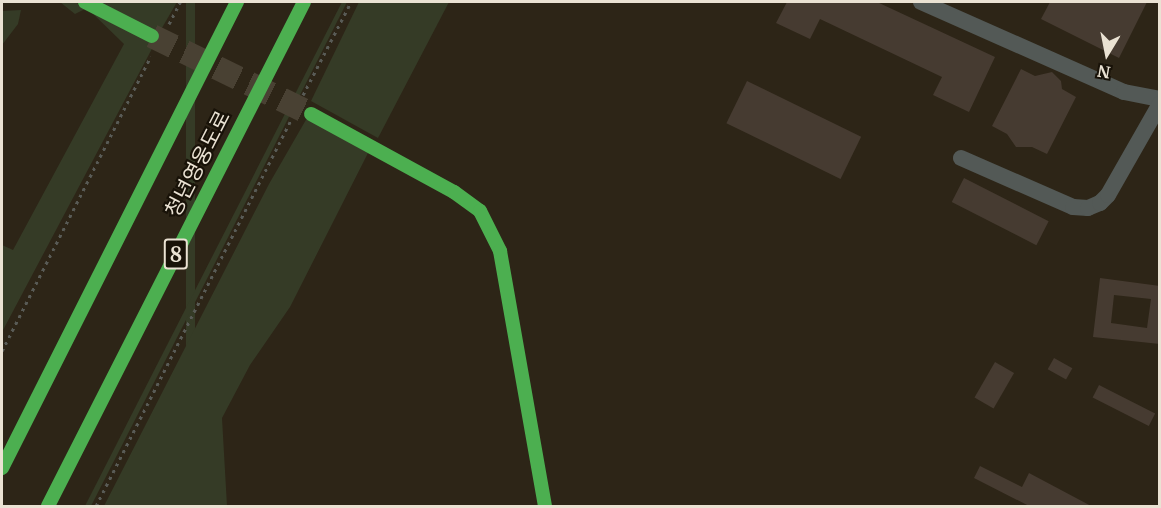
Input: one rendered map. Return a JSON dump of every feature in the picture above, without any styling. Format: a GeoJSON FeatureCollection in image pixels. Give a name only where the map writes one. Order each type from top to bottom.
{"type":"FeatureCollection","features":[{"type":"Feature","properties":{"kind":"main road"},"geometry":{"type":"LineString","coordinates":[[85,2],[152,36]]}},
{"type":"Feature","properties":{"kind":"main road","name":"청년영웅도로"},"geometry":{"type":"LineString","coordinates":[[2,468],[237,2]]}},
{"type":"Feature","properties":{"kind":"main road","name":"청년영웅도로"},"geometry":{"type":"LineString","coordinates":[[48,507],[304,2]]}},
{"type":"Feature","properties":{"kind":"main road"},"geometry":{"type":"LineString","coordinates":[[312,114],[454,192],[480,211],[500,251],[545,507]]}},
{"type":"Feature","properties":{"kind":"street"},"geometry":{"type":"LineString","coordinates":[[921,2],[1124,92],[1160,99]]}},
{"type":"Feature","properties":{"kind":"street"},"geometry":{"type":"LineString","coordinates":[[961,158],[1073,207],[1088,208],[1100,203],[1108,195],[1160,104]]}},
{"type":"Feature","properties":{"kind":"path"},"geometry":{"type":"LineString","coordinates":[[168,24],[180,2]]}},
{"type":"Feature","properties":{"kind":"path"},"geometry":{"type":"LineString","coordinates":[[300,101],[351,2]]}},
{"type":"Feature","properties":{"kind":"path"},"geometry":{"type":"LineString","coordinates":[[2,351],[153,54]]}},
{"type":"Feature","properties":{"kind":"path"},"geometry":{"type":"LineString","coordinates":[[96,507],[295,111]]}},
{"type":"Feature","properties":{"kind":"green space"},"geometry":{"type":"Polygon","coordinates":[[[60,2],[75,2],[87,8],[75,14],[60,2]]]}},
{"type":"Feature","properties":{"kind":"green space"},"geometry":{"type":"Polygon","coordinates":[[[94,2],[177,2],[159,33],[94,2]]]}},
{"type":"Feature","properties":{"kind":"green space"},"geometry":{"type":"Polygon","coordinates":[[[186,2],[195,2],[195,411],[186,411],[186,2]]]}},
{"type":"Feature","properties":{"kind":"green space"},"geometry":{"type":"Polygon","coordinates":[[[342,2],[347,2],[212,269],[91,506],[85,506],[342,2]]]}},
{"type":"Feature","properties":{"kind":"green space"},"geometry":{"type":"Polygon","coordinates":[[[359,2],[449,2],[378,138],[311,101],[359,2]]]}},
{"type":"Feature","properties":{"kind":"green space"},"geometry":{"type":"Polygon","coordinates":[[[87,8],[155,43],[2,332],[2,245],[13,250],[124,44],[87,8]]]}},
{"type":"Feature","properties":{"kind":"green space"},"geometry":{"type":"Polygon","coordinates":[[[21,10],[18,24],[2,45],[2,11],[21,10]]]}},
{"type":"Feature","properties":{"kind":"green space"},"geometry":{"type":"Polygon","coordinates":[[[307,118],[368,153],[290,307],[250,365],[222,418],[227,506],[104,506],[269,184],[307,118]]]}},
{"type":"Feature","properties":{"kind":"building"},"geometry":{"type":"Polygon","coordinates":[[[787,2],[877,2],[995,57],[969,112],[933,95],[942,77],[820,19],[810,39],[776,23],[787,2]]]}},
{"type":"Feature","properties":{"kind":"building"},"geometry":{"type":"Polygon","coordinates":[[[1050,2],[1147,2],[1119,58],[1041,19],[1050,2]]]}},
{"type":"Feature","properties":{"kind":"building"},"geometry":{"type":"Polygon","coordinates":[[[1021,69],[1035,76],[1052,72],[1061,81],[1062,89],[1076,97],[1047,154],[1032,147],[1016,147],[1007,134],[992,126],[1021,69]]]}},
{"type":"Feature","properties":{"kind":"building"},"geometry":{"type":"Polygon","coordinates":[[[747,81],[861,137],[841,179],[726,123],[747,81]]]}},
{"type":"Feature","properties":{"kind":"building"},"geometry":{"type":"Polygon","coordinates":[[[964,178],[1049,221],[1036,245],[952,202],[964,178]]]}},
{"type":"Feature","properties":{"kind":"building"},"geometry":{"type":"Polygon","coordinates":[[[1100,278],[1160,286],[1160,344],[1093,337],[1100,278]],[[1114,295],[1111,323],[1147,328],[1151,299],[1114,295]]]}},
{"type":"Feature","properties":{"kind":"building"},"geometry":{"type":"Polygon","coordinates":[[[1054,358],[1072,368],[1066,380],[1048,369],[1054,358]]]}},
{"type":"Feature","properties":{"kind":"building"},"geometry":{"type":"Polygon","coordinates":[[[995,362],[1014,373],[994,409],[974,398],[995,362]]]}},
{"type":"Feature","properties":{"kind":"building"},"geometry":{"type":"Polygon","coordinates":[[[1099,385],[1155,414],[1149,426],[1093,397],[1099,385]]]}},
{"type":"Feature","properties":{"kind":"building"},"geometry":{"type":"Polygon","coordinates":[[[980,466],[1022,487],[1029,473],[1093,507],[1031,507],[974,478],[980,466]]]}},
{"type":"Feature","properties":{"kind":"tunnel"},"geometry":{"type":"LineString","coordinates":[[152,36],[311,114]]}},
{"type":"Feature","properties":{"kind":"traffic: fast"},"geometry":{"type":"LineString","coordinates":[[85,2],[152,36]]}},
{"type":"Feature","properties":{"kind":"traffic: fast"},"geometry":{"type":"LineString","coordinates":[[2,468],[237,2]]}},
{"type":"Feature","properties":{"kind":"traffic: fast"},"geometry":{"type":"LineString","coordinates":[[48,506],[304,2]]}},
{"type":"Feature","properties":{"kind":"traffic: fast"},"geometry":{"type":"LineString","coordinates":[[311,114],[454,192],[480,211],[500,251],[545,506]]}}]}
